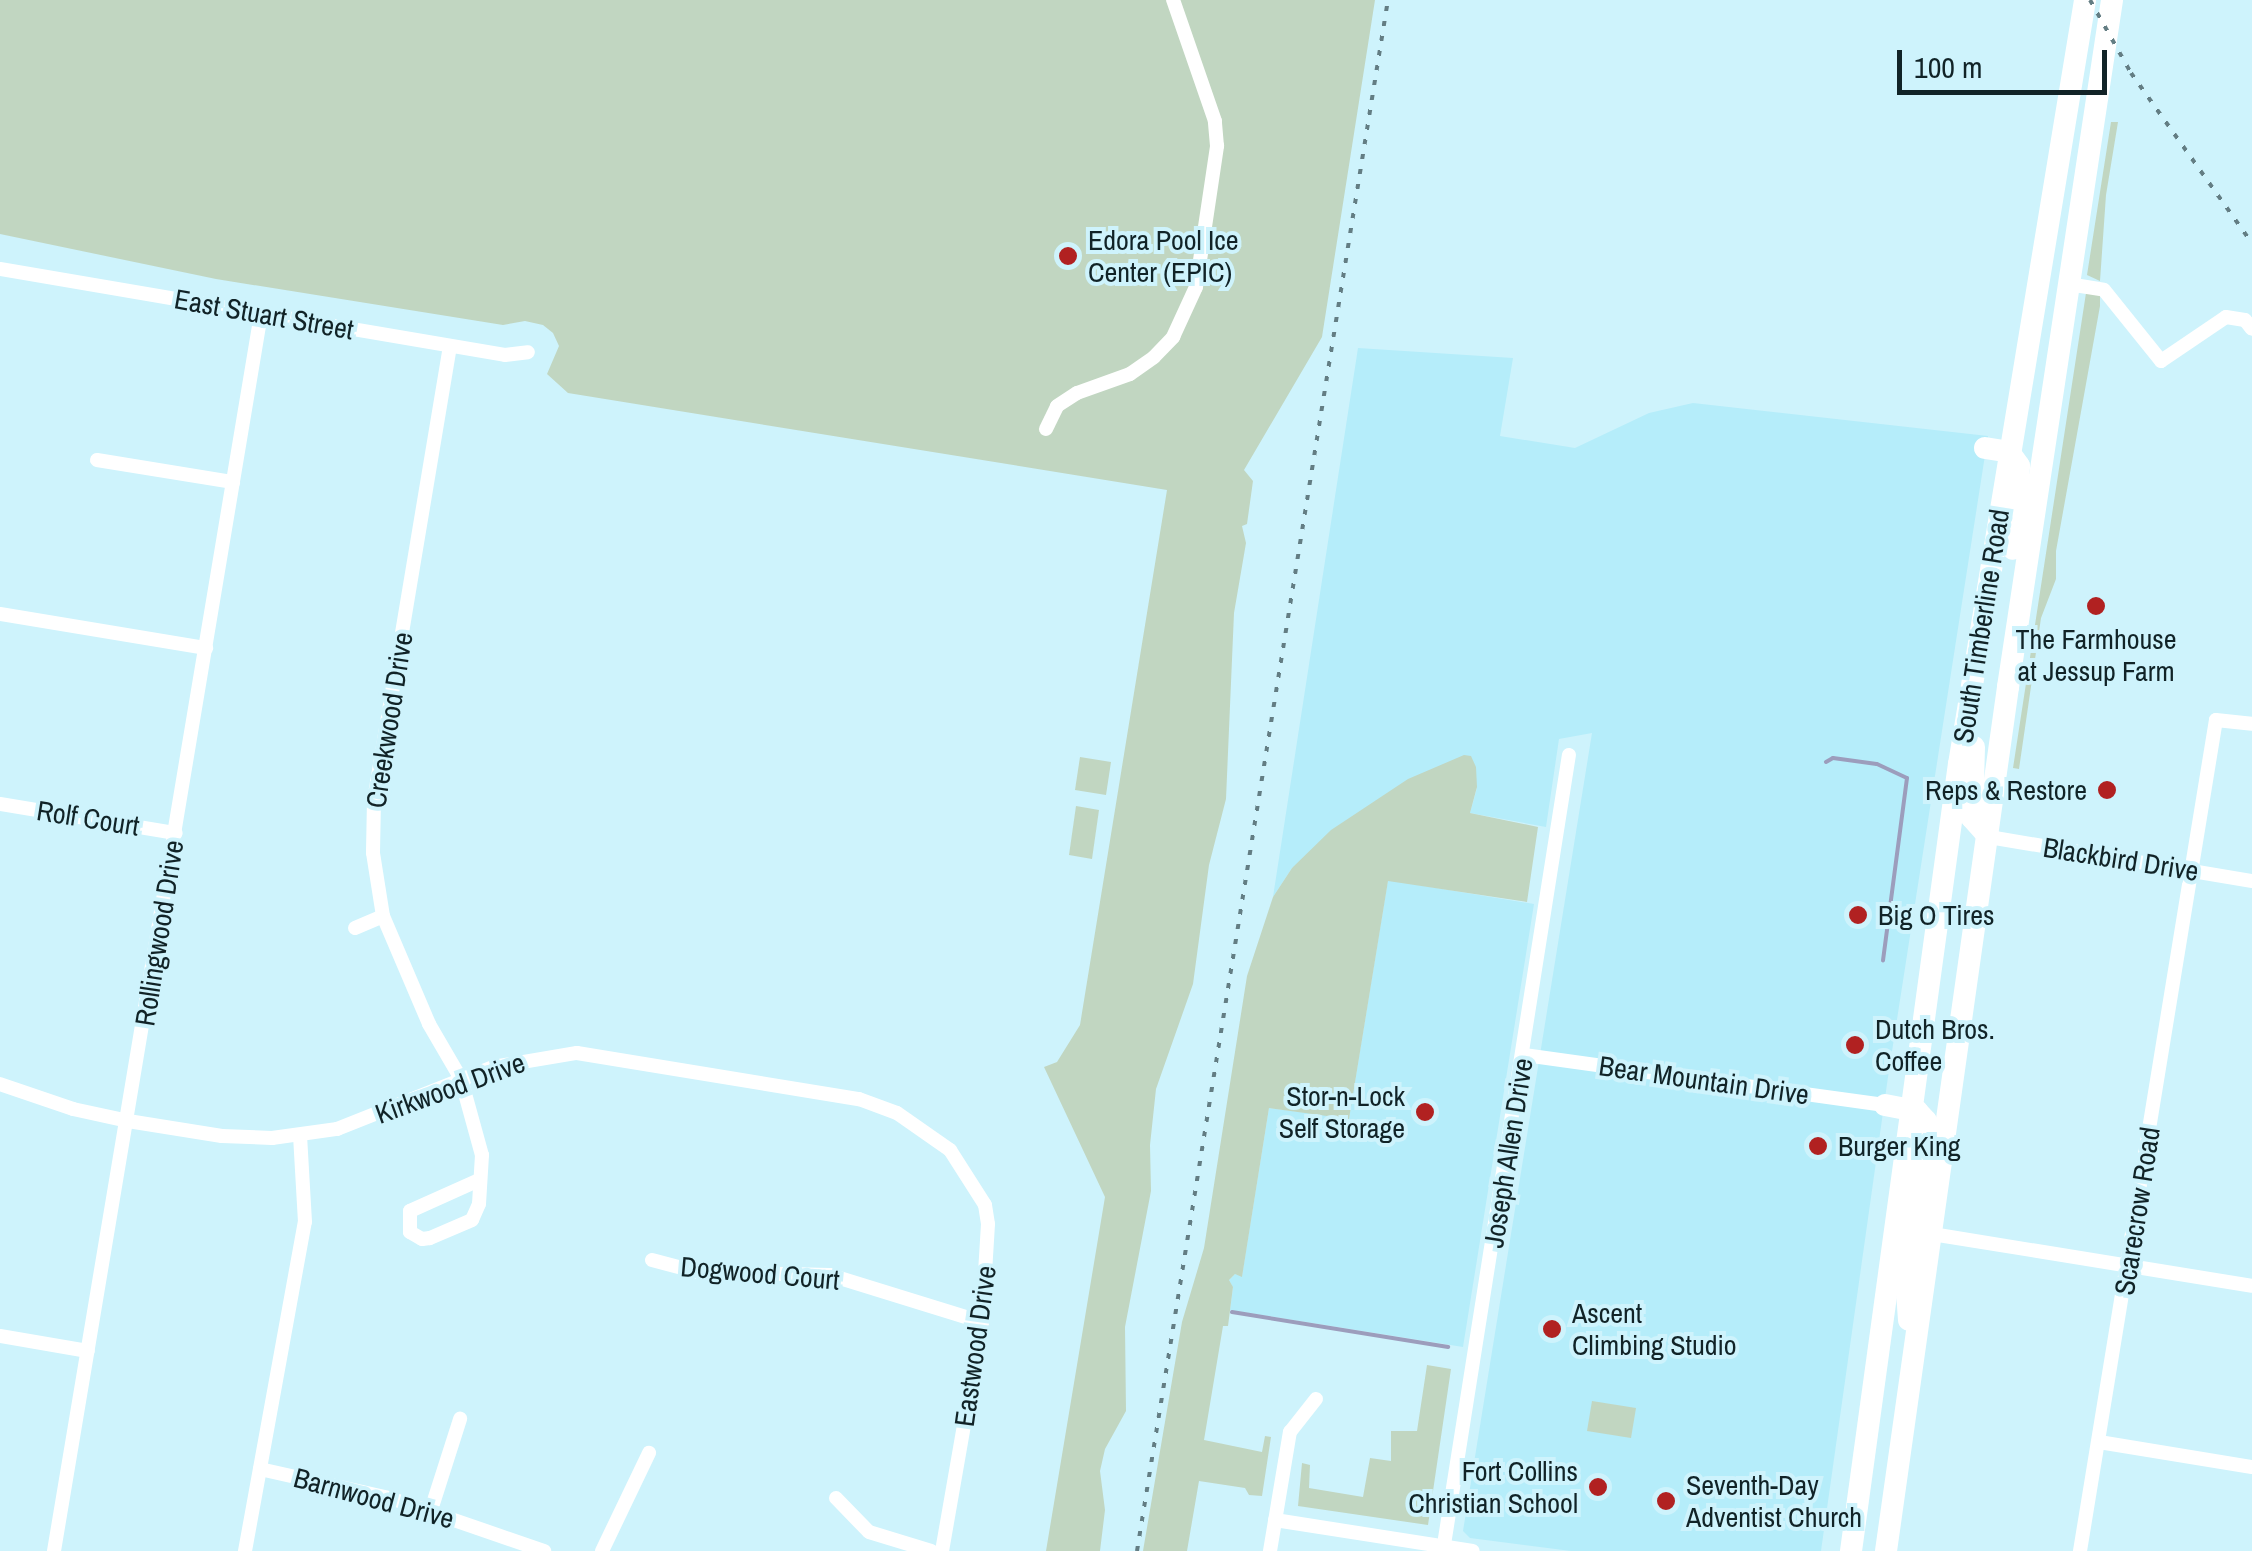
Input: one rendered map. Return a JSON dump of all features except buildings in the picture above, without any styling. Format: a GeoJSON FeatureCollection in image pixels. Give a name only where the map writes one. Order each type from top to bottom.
{"type":"FeatureCollection","features":[{"type":"Feature","properties":{"kind":"main road","name":"South Timberline Road"},"geometry":{"type":"LineString","coordinates":[[1850,1551],[1979,643],[2085,0]]}},
{"type":"Feature","properties":{"kind":"main road","name":"South Timberline Road"},"geometry":{"type":"LineString","coordinates":[[1886,1551],[2008,687],[2112,0]]}},
{"type":"Feature","properties":{"kind":"main road"},"geometry":{"type":"LineString","coordinates":[[1984,448],[2009,452],[2020,472],[2005,612],[2008,687]]}},
{"type":"Feature","properties":{"kind":"main road"},"geometry":{"type":"LineString","coordinates":[[1979,643],[1972,818],[1989,837]]}},
{"type":"Feature","properties":{"kind":"main road"},"geometry":{"type":"LineString","coordinates":[[1884,1105],[1922,1115],[1927,1134],[1906,1278],[1907,1314],[1915,1338]]}},
{"type":"Feature","properties":{"kind":"street"},"geometry":{"type":"LineString","coordinates":[[1046,429],[1057,406],[1077,393],[1130,374],[1154,356],[1173,336],[1196,287],[1217,146],[1216,121],[1173,0]]}},
{"type":"Feature","properties":{"kind":"street","name":"East Stuart Street"},"geometry":{"type":"LineString","coordinates":[[0,269],[505,355],[528,352]]}},
{"type":"Feature","properties":{"kind":"street"},"geometry":{"type":"LineString","coordinates":[[2068,284],[2104,290],[2161,361],[2226,317],[2245,320],[2252,330]]}},
{"type":"Feature","properties":{"kind":"street","name":"Rollingwood Drive"},"geometry":{"type":"LineString","coordinates":[[54,1551],[262,314]]}},
{"type":"Feature","properties":{"kind":"street","name":"Creekwood Drive"},"geometry":{"type":"LineString","coordinates":[[450,346],[374,800],[373,853],[382,916],[429,1024],[461,1079],[482,1156],[479,1180]]}},
{"type":"Feature","properties":{"kind":"street"},"geometry":{"type":"LineString","coordinates":[[97,460],[233,482]]}},
{"type":"Feature","properties":{"kind":"street"},"geometry":{"type":"LineString","coordinates":[[0,614],[206,648]]}},
{"type":"Feature","properties":{"kind":"street","name":"Scarecrow Road"},"geometry":{"type":"LineString","coordinates":[[2080,1551],[2216,720],[2252,724]]}},
{"type":"Feature","properties":{"kind":"street","name":"Joseph Allen Drive"},"geometry":{"type":"LineString","coordinates":[[1444,1549],[1569,756]]}},
{"type":"Feature","properties":{"kind":"street","name":"Rolf Court"},"geometry":{"type":"LineString","coordinates":[[0,804],[176,833]]}},
{"type":"Feature","properties":{"kind":"street","name":"Blackbird Drive"},"geometry":{"type":"LineString","coordinates":[[1989,837],[2252,881]]}},
{"type":"Feature","properties":{"kind":"street"},"geometry":{"type":"LineString","coordinates":[[355,928],[382,916]]}},
{"type":"Feature","properties":{"kind":"street","name":"Kirkwood Drive"},"geometry":{"type":"LineString","coordinates":[[0,1084],[74,1109],[128,1121],[222,1136],[300,1135],[375,1116],[461,1079],[533,1056],[577,1053],[859,1099],[922,1126],[950,1150]]}},
{"type":"Feature","properties":{"kind":"street","name":"Bear Mountain Drive"},"geometry":{"type":"LineString","coordinates":[[1524,1054],[1884,1105]]}},
{"type":"Feature","properties":{"kind":"street"},"geometry":{"type":"LineString","coordinates":[[246,1551],[305,1222],[300,1135]]}},
{"type":"Feature","properties":{"kind":"street","name":"Eastwood Drive"},"geometry":{"type":"LineString","coordinates":[[942,1551],[982,1322],[990,1243],[985,1205],[950,1150]]}},
{"type":"Feature","properties":{"kind":"street"},"geometry":{"type":"LineString","coordinates":[[479,1180],[479,1204],[472,1220],[422,1240],[410,1232],[410,1211],[479,1180]]}},
{"type":"Feature","properties":{"kind":"street"},"geometry":{"type":"LineString","coordinates":[[1932,1234],[2252,1286]]}},
{"type":"Feature","properties":{"kind":"street","name":"Dogwood Court"},"geometry":{"type":"LineString","coordinates":[[652,1260],[697,1272],[830,1275],[982,1322]]}},
{"type":"Feature","properties":{"kind":"street"},"geometry":{"type":"LineString","coordinates":[[0,1336],[88,1351]]}},
{"type":"Feature","properties":{"kind":"street"},"geometry":{"type":"LineString","coordinates":[[1270,1551],[1290,1432],[1316,1399]]}},
{"type":"Feature","properties":{"kind":"street"},"geometry":{"type":"LineString","coordinates":[[431,1510],[460,1420]]}},
{"type":"Feature","properties":{"kind":"street"},"geometry":{"type":"LineString","coordinates":[[2099,1442],[2252,1467]]}},
{"type":"Feature","properties":{"kind":"street"},"geometry":{"type":"LineString","coordinates":[[602,1551],[649,1453]]}},
{"type":"Feature","properties":{"kind":"street","name":"Barnwood Drive"},"geometry":{"type":"LineString","coordinates":[[260,1469],[431,1510],[544,1551]]}},
{"type":"Feature","properties":{"kind":"street"},"geometry":{"type":"LineString","coordinates":[[836,1498],[869,1532],[931,1551]]}},
{"type":"Feature","properties":{"kind":"street"},"geometry":{"type":"LineString","coordinates":[[1275,1520],[1473,1551]]}},
{"type":"Feature","properties":{"kind":"shaded area"},"geometry":{"type":"Polygon","coordinates":[[[1358,348],[1513,358],[1500,436],[1575,448],[1649,413],[1693,403],[1988,436],[1888,1077],[1821,1551],[1571,1551],[1470,1538],[1463,1531],[1592,733],[1559,739],[1546,827],[1470,813],[1477,788],[1292,868],[1273,897],[1358,348]]]}},
{"type":"Feature","properties":{"kind":"shaded area","name":"Stor-n-Lock Self Storage"},"geometry":{"type":"Polygon","coordinates":[[[1388,880],[1534,904],[1463,1347],[1230,1310],[1233,1288],[1229,1280],[1235,1274],[1242,1276],[1269,1108],[1349,1118],[1388,880]]]}},
{"type":"Feature","properties":{"kind":"green space"},"geometry":{"type":"Polygon","coordinates":[[[0,0],[1375,0],[1322,337],[1244,470],[1253,481],[1247,524],[1242,526],[1246,543],[1234,613],[1226,799],[1209,865],[1193,984],[1156,1089],[1150,1145],[1151,1191],[1125,1327],[1126,1411],[1105,1449],[1100,1471],[1105,1510],[1100,1551],[1046,1551],[1105,1197],[1044,1067],[1057,1062],[1080,1025],[1167,490],[568,393],[547,374],[559,346],[553,333],[543,325],[525,321],[503,325],[216,279],[0,234],[0,0]]]}},
{"type":"Feature","properties":{"kind":"green space"},"geometry":{"type":"Polygon","coordinates":[[[2111,122],[2118,122],[2106,195],[2100,281],[2087,275],[2111,122]]]}},
{"type":"Feature","properties":{"kind":"green space"},"geometry":{"type":"Polygon","coordinates":[[[2086,293],[2100,294],[2100,306],[2056,551],[2056,579],[2041,618],[2019,769],[2013,768],[2086,293]]]}},
{"type":"Feature","properties":{"kind":"green space"},"geometry":{"type":"Polygon","coordinates":[[[1464,755],[1471,756],[1476,767],[1477,787],[1470,813],[1538,827],[1527,902],[1388,881],[1349,1119],[1269,1108],[1242,1277],[1235,1274],[1229,1280],[1233,1287],[1228,1326],[1223,1326],[1204,1440],[1262,1452],[1265,1436],[1271,1437],[1262,1496],[1249,1495],[1245,1488],[1199,1481],[1187,1551],[1143,1551],[1182,1322],[1204,1248],[1247,976],[1273,897],[1292,868],[1331,830],[1408,779],[1464,755]]]}},
{"type":"Feature","properties":{"kind":"green space"},"geometry":{"type":"Polygon","coordinates":[[[1080,757],[1111,762],[1106,795],[1075,790],[1080,757]]]}},
{"type":"Feature","properties":{"kind":"green space"},"geometry":{"type":"Polygon","coordinates":[[[1076,806],[1099,810],[1092,859],[1069,855],[1076,806]]]}},
{"type":"Feature","properties":{"kind":"green space"},"geometry":{"type":"Polygon","coordinates":[[[1427,1365],[1451,1369],[1428,1525],[1298,1506],[1302,1463],[1310,1465],[1309,1488],[1363,1497],[1370,1458],[1391,1461],[1391,1431],[1417,1431],[1427,1365]]]}},
{"type":"Feature","properties":{"kind":"green space"},"geometry":{"type":"Polygon","coordinates":[[[1592,1401],[1636,1408],[1631,1438],[1587,1431],[1592,1401]]]}},
{"type":"Feature","properties":{"kind":"waterway"},"geometry":{"type":"LineString","coordinates":[[1826,762],[1833,758],[1877,764],[1907,778],[1883,960]]}},
{"type":"Feature","properties":{"kind":"waterway"},"geometry":{"type":"LineString","coordinates":[[1232,1312],[1448,1347]]}},
{"type":"Feature","properties":{"kind":"railway"},"geometry":{"type":"LineString","coordinates":[[1137,1551],[1388,0]]}},
{"type":"Feature","properties":{"kind":"railway"},"geometry":{"type":"LineString","coordinates":[[2090,0],[2131,73],[2252,243]]}},
{"type":"Feature","properties":{"kind":"place","name":"Edora Pool Ice Center (EPIC)"},"geometry":{"type":"Point","coordinates":[1068,256]}},
{"type":"Feature","properties":{"kind":"place","name":"The Farmhouse at Jessup Farm"},"geometry":{"type":"Point","coordinates":[2096,606]}},
{"type":"Feature","properties":{"kind":"place","name":"Reps & Restore"},"geometry":{"type":"Point","coordinates":[2107,790]}},
{"type":"Feature","properties":{"kind":"place","name":"Big O Tires"},"geometry":{"type":"Point","coordinates":[1858,915]}},
{"type":"Feature","properties":{"kind":"place","name":"Dutch Bros. Coffee"},"geometry":{"type":"Point","coordinates":[1855,1045]}},
{"type":"Feature","properties":{"kind":"place","name":"Stor-n-Lock Self Storage"},"geometry":{"type":"Point","coordinates":[1425,1112]}},
{"type":"Feature","properties":{"kind":"place","name":"Burger King"},"geometry":{"type":"Point","coordinates":[1818,1146]}},
{"type":"Feature","properties":{"kind":"place","name":"Ascent Climbing Studio"},"geometry":{"type":"Point","coordinates":[1552,1329]}},
{"type":"Feature","properties":{"kind":"place","name":"Fort Collins Christian School"},"geometry":{"type":"Point","coordinates":[1598,1487]}},
{"type":"Feature","properties":{"kind":"place","name":"Seventh-Day Adventist Church"},"geometry":{"type":"Point","coordinates":[1666,1501]}}]}
